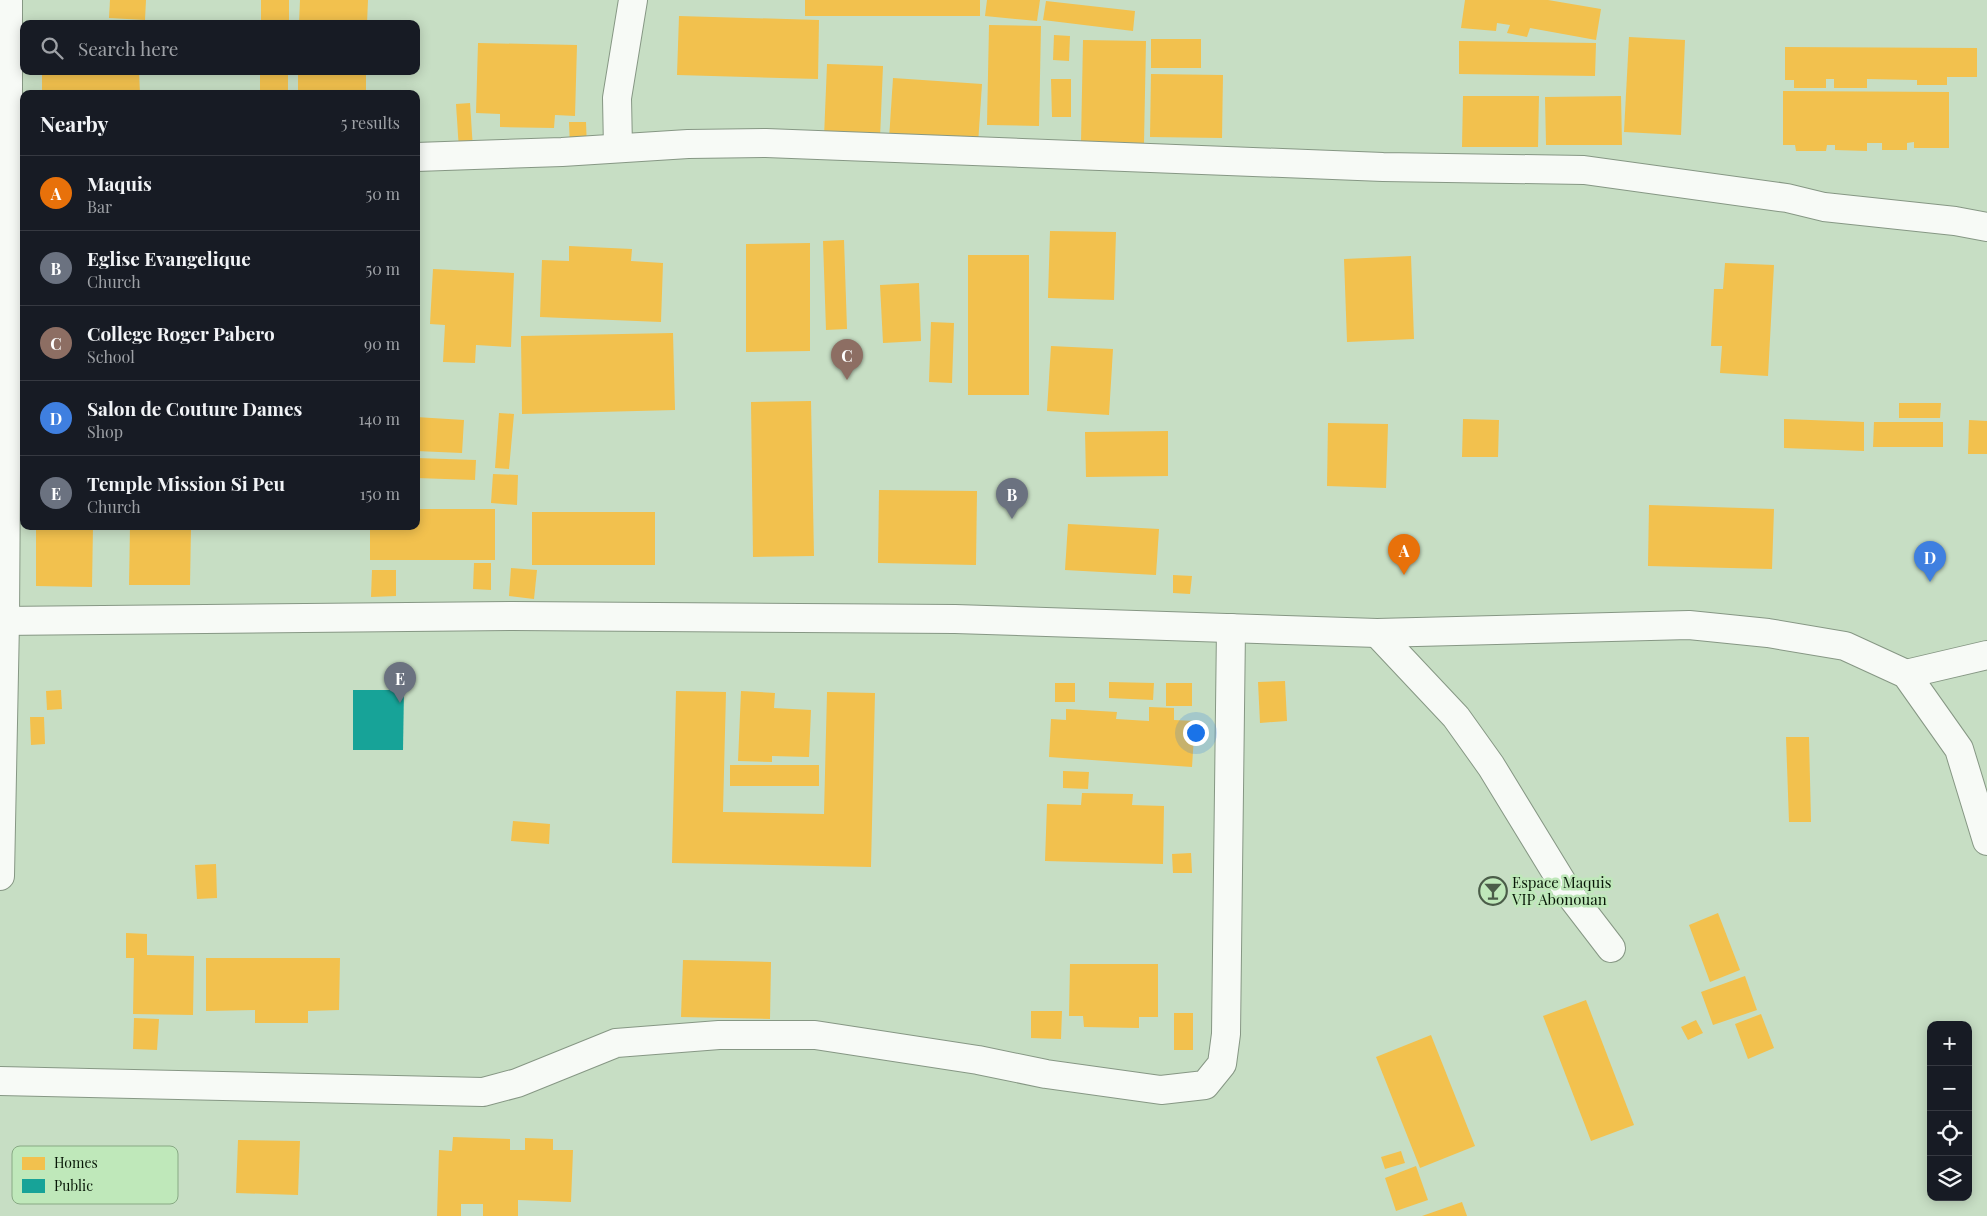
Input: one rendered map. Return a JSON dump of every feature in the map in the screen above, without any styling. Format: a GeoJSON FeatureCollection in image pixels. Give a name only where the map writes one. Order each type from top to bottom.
{"type":"FeatureCollection","features":[{"type":"Feature","properties":{"kind":"street"},"geometry":{"type":"LineString","coordinates":[[0,876],[2,621],[11,169],[8,0]]}},
{"type":"Feature","properties":{"kind":"street"},"geometry":{"type":"LineString","coordinates":[[618,148],[617,98],[633,0]]}},
{"type":"Feature","properties":{"kind":"street"},"geometry":{"type":"LineString","coordinates":[[420,157],[688,144],[766,143],[1383,167],[1584,170],[1787,198],[1824,207],[1954,220],[1987,226]]}},
{"type":"Feature","properties":{"kind":"street"},"geometry":{"type":"LineString","coordinates":[[2,621],[513,616],[954,619],[1377,633],[1689,625],[1768,633],[1845,646],[1906,674],[1959,749],[1987,842]]}},
{"type":"Feature","properties":{"kind":"street"},"geometry":{"type":"LineString","coordinates":[[0,1081],[483,1092],[517,1083],[616,1043],[728,1034],[815,1035],[978,1060],[1046,1074],[1161,1090],[1204,1085],[1222,1064],[1226,1034],[1231,628]]}},
{"type":"Feature","properties":{"kind":"street"},"geometry":{"type":"LineString","coordinates":[[1377,633],[1456,717],[1491,766],[1568,892],[1611,948]]}},
{"type":"Feature","properties":{"kind":"street"},"geometry":{"type":"LineString","coordinates":[[1906,674],[1987,656]]}},
{"type":"Feature","properties":{"kind":"building: Homes"},"geometry":{"type":"Polygon","coordinates":[[[110,0],[146,0],[145,20],[109,18],[110,0]]]}},
{"type":"Feature","properties":{"kind":"building: Homes"},"geometry":{"type":"Polygon","coordinates":[[[261,0],[289,0],[289,20],[261,20],[261,0]]]}},
{"type":"Feature","properties":{"kind":"building: Homes"},"geometry":{"type":"Polygon","coordinates":[[[300,0],[368,0],[367,20],[299,20],[300,0]]]}},
{"type":"Feature","properties":{"kind":"building: Homes"},"geometry":{"type":"Polygon","coordinates":[[[805,0],[980,0],[980,16],[805,16],[805,0]]]}},
{"type":"Feature","properties":{"kind":"building: Homes"},"geometry":{"type":"Polygon","coordinates":[[[987,0],[1040,0],[1037,21],[985,16],[987,0]]]}},
{"type":"Feature","properties":{"kind":"building: Homes"},"geometry":{"type":"Polygon","coordinates":[[[1465,0],[1548,0],[1601,9],[1596,40],[1530,28],[1527,37],[1507,33],[1510,25],[1497,23],[1496,31],[1461,28],[1465,0]]]}},
{"type":"Feature","properties":{"kind":"building: Homes"},"geometry":{"type":"Polygon","coordinates":[[[1046,1],[1135,11],[1133,31],[1043,20],[1046,1]]]}},
{"type":"Feature","properties":{"kind":"building: Homes"},"geometry":{"type":"Polygon","coordinates":[[[679,16],[819,20],[818,79],[677,75],[679,16]]]}},
{"type":"Feature","properties":{"kind":"building: Homes"},"geometry":{"type":"Polygon","coordinates":[[[989,25],[1041,26],[1039,126],[987,125],[989,25]]]}},
{"type":"Feature","properties":{"kind":"building: Homes"},"geometry":{"type":"Polygon","coordinates":[[[1054,35],[1070,36],[1069,61],[1053,60],[1054,35]]]}},
{"type":"Feature","properties":{"kind":"building: Homes"},"geometry":{"type":"Polygon","coordinates":[[[1629,37],[1685,40],[1681,135],[1624,132],[1629,37]]]}},
{"type":"Feature","properties":{"kind":"building: Homes"},"geometry":{"type":"Polygon","coordinates":[[[1151,39],[1201,39],[1201,68],[1151,68],[1151,39]]]}},
{"type":"Feature","properties":{"kind":"building: Homes"},"geometry":{"type":"Polygon","coordinates":[[[1083,40],[1146,41],[1144,143],[1081,142],[1083,40]]]}},
{"type":"Feature","properties":{"kind":"building: Homes"},"geometry":{"type":"Polygon","coordinates":[[[1459,41],[1596,43],[1595,76],[1459,74],[1459,41]]]}},
{"type":"Feature","properties":{"kind":"building: Homes"},"geometry":{"type":"Polygon","coordinates":[[[478,43],[577,45],[575,116],[555,115],[554,128],[500,127],[500,114],[476,113],[478,43]]]}},
{"type":"Feature","properties":{"kind":"building: Homes"},"geometry":{"type":"Polygon","coordinates":[[[1785,47],[1977,48],[1977,77],[1947,77],[1947,85],[1917,85],[1917,80],[1867,79],[1867,88],[1834,88],[1834,79],[1826,79],[1826,88],[1794,88],[1794,80],[1785,80],[1785,47]]]}},
{"type":"Feature","properties":{"kind":"building: Homes"},"geometry":{"type":"Polygon","coordinates":[[[827,64],[883,66],[880,138],[824,137],[827,64]]]}},
{"type":"Feature","properties":{"kind":"building: Homes"},"geometry":{"type":"Polygon","coordinates":[[[1151,74],[1223,75],[1222,138],[1150,137],[1151,74]]]}},
{"type":"Feature","properties":{"kind":"building: Homes"},"geometry":{"type":"Polygon","coordinates":[[[42,75],[139,75],[140,90],[42,90],[42,75]]]}},
{"type":"Feature","properties":{"kind":"building: Homes"},"geometry":{"type":"Polygon","coordinates":[[[260,75],[288,75],[288,90],[260,90],[260,75]]]}},
{"type":"Feature","properties":{"kind":"building: Homes"},"geometry":{"type":"Polygon","coordinates":[[[298,75],[366,75],[366,90],[298,90],[298,75]]]}},
{"type":"Feature","properties":{"kind":"building: Homes"},"geometry":{"type":"Polygon","coordinates":[[[893,78],[982,84],[978,144],[889,139],[893,78]]]}},
{"type":"Feature","properties":{"kind":"building: Homes"},"geometry":{"type":"Polygon","coordinates":[[[1051,79],[1071,79],[1071,117],[1052,117],[1051,79]]]}},
{"type":"Feature","properties":{"kind":"building: Homes"},"geometry":{"type":"Polygon","coordinates":[[[1783,91],[1949,92],[1949,148],[1914,148],[1914,142],[1907,143],[1907,150],[1882,150],[1882,143],[1867,143],[1867,151],[1835,150],[1835,145],[1827,145],[1826,151],[1796,151],[1795,145],[1783,145],[1783,91]]]}},
{"type":"Feature","properties":{"kind":"building: Homes"},"geometry":{"type":"Polygon","coordinates":[[[1463,96],[1539,96],[1538,147],[1462,147],[1463,96]]]}},
{"type":"Feature","properties":{"kind":"building: Homes"},"geometry":{"type":"Polygon","coordinates":[[[1621,96],[1622,145],[1546,145],[1545,97],[1621,96]]]}},
{"type":"Feature","properties":{"kind":"building: Homes"},"geometry":{"type":"Polygon","coordinates":[[[470,103],[473,149],[459,150],[456,104],[470,103]]]}},
{"type":"Feature","properties":{"kind":"building: Homes"},"geometry":{"type":"Polygon","coordinates":[[[569,122],[586,122],[587,149],[570,149],[569,122]]]}},
{"type":"Feature","properties":{"kind":"building: Homes"},"geometry":{"type":"Polygon","coordinates":[[[1050,231],[1116,232],[1114,300],[1048,298],[1050,231]]]}},
{"type":"Feature","properties":{"kind":"building: Homes"},"geometry":{"type":"Polygon","coordinates":[[[844,240],[847,329],[826,330],[823,241],[844,240]]]}},
{"type":"Feature","properties":{"kind":"building: Homes"},"geometry":{"type":"Polygon","coordinates":[[[810,243],[810,351],[746,352],[746,244],[810,243]]]}},
{"type":"Feature","properties":{"kind":"building: Homes"},"geometry":{"type":"Polygon","coordinates":[[[569,246],[632,249],[631,261],[663,263],[661,322],[540,317],[542,260],[569,261],[569,246]]]}},
{"type":"Feature","properties":{"kind":"building: Homes"},"geometry":{"type":"Polygon","coordinates":[[[968,255],[1029,255],[1029,395],[968,395],[968,255]]]}},
{"type":"Feature","properties":{"kind":"building: Homes"},"geometry":{"type":"Polygon","coordinates":[[[1411,256],[1414,339],[1347,342],[1344,259],[1411,256]]]}},
{"type":"Feature","properties":{"kind":"building: Homes"},"geometry":{"type":"Polygon","coordinates":[[[1725,263],[1774,265],[1768,376],[1720,373],[1722,346],[1711,346],[1714,289],[1723,289],[1725,263]]]}},
{"type":"Feature","properties":{"kind":"building: Homes"},"geometry":{"type":"Polygon","coordinates":[[[433,269],[514,273],[511,347],[476,345],[475,363],[443,362],[445,325],[430,324],[433,269]]]}},
{"type":"Feature","properties":{"kind":"building: Homes"},"geometry":{"type":"Polygon","coordinates":[[[919,283],[921,341],[883,343],[880,285],[919,283]]]}},
{"type":"Feature","properties":{"kind":"building: Homes"},"geometry":{"type":"Polygon","coordinates":[[[931,322],[954,323],[952,383],[929,382],[931,322]]]}},
{"type":"Feature","properties":{"kind":"building: Homes"},"geometry":{"type":"Polygon","coordinates":[[[673,333],[675,410],[522,414],[521,336],[673,333]]]}},
{"type":"Feature","properties":{"kind":"building: Homes"},"geometry":{"type":"Polygon","coordinates":[[[1051,346],[1113,349],[1109,415],[1047,411],[1051,346]]]}},
{"type":"Feature","properties":{"kind":"building: Homes"},"geometry":{"type":"Polygon","coordinates":[[[811,401],[814,556],[753,557],[751,402],[811,401]]]}},
{"type":"Feature","properties":{"kind":"building: Homes"},"geometry":{"type":"Polygon","coordinates":[[[1899,403],[1941,403],[1940,418],[1899,418],[1899,403]]]}},
{"type":"Feature","properties":{"kind":"building: Homes"},"geometry":{"type":"Polygon","coordinates":[[[499,413],[514,414],[509,469],[495,468],[499,413]]]}},
{"type":"Feature","properties":{"kind":"building: Homes"},"geometry":{"type":"Polygon","coordinates":[[[420,417],[464,420],[462,453],[420,451],[420,417]]]}},
{"type":"Feature","properties":{"kind":"building: Homes"},"geometry":{"type":"Polygon","coordinates":[[[1463,419],[1499,420],[1498,457],[1462,457],[1463,419]]]}},
{"type":"Feature","properties":{"kind":"building: Homes"},"geometry":{"type":"Polygon","coordinates":[[[1784,419],[1864,422],[1864,451],[1784,448],[1784,419]]]}},
{"type":"Feature","properties":{"kind":"building: Homes"},"geometry":{"type":"Polygon","coordinates":[[[1969,420],[1987,421],[1987,454],[1968,454],[1969,420]]]}},
{"type":"Feature","properties":{"kind":"building: Homes"},"geometry":{"type":"Polygon","coordinates":[[[1874,422],[1943,422],[1943,447],[1873,447],[1874,422]]]}},
{"type":"Feature","properties":{"kind":"building: Homes"},"geometry":{"type":"Polygon","coordinates":[[[1328,423],[1388,424],[1386,488],[1327,486],[1328,423]]]}},
{"type":"Feature","properties":{"kind":"building: Homes"},"geometry":{"type":"Polygon","coordinates":[[[1168,431],[1168,476],[1086,477],[1085,432],[1168,431]]]}},
{"type":"Feature","properties":{"kind":"building: Homes"},"geometry":{"type":"Polygon","coordinates":[[[420,458],[476,460],[475,480],[420,478],[420,458]]]}},
{"type":"Feature","properties":{"kind":"building: Homes"},"geometry":{"type":"Polygon","coordinates":[[[493,474],[518,475],[517,505],[491,503],[493,474]]]}},
{"type":"Feature","properties":{"kind":"building: Homes"},"geometry":{"type":"Polygon","coordinates":[[[879,490],[977,491],[976,565],[878,563],[879,490]]]}},
{"type":"Feature","properties":{"kind":"building: Homes"},"geometry":{"type":"Polygon","coordinates":[[[1649,505],[1774,509],[1772,569],[1648,566],[1649,505]]]}},
{"type":"Feature","properties":{"kind":"building: Homes"},"geometry":{"type":"Polygon","coordinates":[[[420,509],[495,509],[495,560],[370,560],[370,530],[420,530],[420,509]]]}},
{"type":"Feature","properties":{"kind":"building: Homes"},"geometry":{"type":"Polygon","coordinates":[[[532,512],[655,512],[655,565],[532,565],[532,512]]]}},
{"type":"Feature","properties":{"kind":"building: Homes"},"geometry":{"type":"Polygon","coordinates":[[[1068,524],[1159,529],[1156,575],[1065,570],[1068,524]]]}},
{"type":"Feature","properties":{"kind":"building: Homes"},"geometry":{"type":"Polygon","coordinates":[[[36,530],[93,530],[92,587],[36,586],[36,530]]]}},
{"type":"Feature","properties":{"kind":"building: Homes"},"geometry":{"type":"Polygon","coordinates":[[[130,530],[191,530],[190,585],[129,585],[130,530]]]}},
{"type":"Feature","properties":{"kind":"building: Homes"},"geometry":{"type":"Polygon","coordinates":[[[474,563],[491,563],[491,590],[473,589],[474,563]]]}},
{"type":"Feature","properties":{"kind":"building: Homes"},"geometry":{"type":"Polygon","coordinates":[[[511,568],[537,570],[534,599],[509,596],[511,568]]]}},
{"type":"Feature","properties":{"kind":"building: Homes"},"geometry":{"type":"Polygon","coordinates":[[[372,570],[396,570],[396,596],[371,597],[372,570]]]}},
{"type":"Feature","properties":{"kind":"building: Homes"},"geometry":{"type":"Polygon","coordinates":[[[1173,575],[1192,576],[1190,594],[1173,593],[1173,575]]]}},
{"type":"Feature","properties":{"kind":"building: Homes"},"geometry":{"type":"Polygon","coordinates":[[[1285,681],[1287,721],[1260,723],[1258,682],[1285,681]]]}},
{"type":"Feature","properties":{"kind":"building: Homes"},"geometry":{"type":"Polygon","coordinates":[[[1109,682],[1154,683],[1153,700],[1109,698],[1109,682]]]}},
{"type":"Feature","properties":{"kind":"building: Homes"},"geometry":{"type":"Polygon","coordinates":[[[1055,683],[1075,683],[1075,702],[1055,702],[1055,683]]]}},
{"type":"Feature","properties":{"kind":"building: Homes"},"geometry":{"type":"Polygon","coordinates":[[[1166,683],[1192,683],[1192,706],[1166,706],[1166,683]]]}},
{"type":"Feature","properties":{"kind":"building: Homes"},"geometry":{"type":"Polygon","coordinates":[[[61,690],[62,709],[47,710],[46,691],[61,690]]]}},
{"type":"Feature","properties":{"kind":"building: Homes"},"geometry":{"type":"Polygon","coordinates":[[[676,691],[726,692],[723,812],[824,814],[827,692],[875,693],[871,867],[672,863],[676,691]]]}},
{"type":"Feature","properties":{"kind":"building: Homes"},"geometry":{"type":"Polygon","coordinates":[[[741,691],[775,693],[774,708],[811,710],[809,757],[772,756],[772,762],[738,761],[741,691]]]}},
{"type":"Feature","properties":{"kind":"building: Homes"},"geometry":{"type":"Polygon","coordinates":[[[1149,707],[1174,708],[1174,720],[1195,721],[1192,767],[1049,757],[1051,719],[1066,720],[1066,709],[1117,712],[1116,719],[1149,721],[1149,707]]]}},
{"type":"Feature","properties":{"kind":"building: Homes"},"geometry":{"type":"Polygon","coordinates":[[[30,717],[44,717],[45,744],[31,745],[30,717]]]}},
{"type":"Feature","properties":{"kind":"building: Homes"},"geometry":{"type":"Polygon","coordinates":[[[1786,737],[1809,737],[1811,822],[1789,822],[1786,737]]]}},
{"type":"Feature","properties":{"kind":"building: Homes"},"geometry":{"type":"Polygon","coordinates":[[[730,765],[819,765],[819,786],[730,786],[730,765]]]}},
{"type":"Feature","properties":{"kind":"building: Homes"},"geometry":{"type":"Polygon","coordinates":[[[1063,771],[1089,772],[1088,789],[1063,788],[1063,771]]]}},
{"type":"Feature","properties":{"kind":"building: Homes"},"geometry":{"type":"Polygon","coordinates":[[[1082,793],[1133,794],[1132,805],[1164,806],[1163,864],[1045,861],[1047,804],[1081,805],[1082,793]]]}},
{"type":"Feature","properties":{"kind":"building: Homes"},"geometry":{"type":"Polygon","coordinates":[[[513,821],[550,824],[549,844],[511,841],[513,821]]]}},
{"type":"Feature","properties":{"kind":"building: Homes"},"geometry":{"type":"Polygon","coordinates":[[[1191,853],[1192,873],[1173,873],[1172,854],[1191,853]]]}},
{"type":"Feature","properties":{"kind":"building: Homes"},"geometry":{"type":"Polygon","coordinates":[[[216,864],[217,898],[197,899],[195,865],[216,864]]]}},
{"type":"Feature","properties":{"kind":"building: Homes"},"geometry":{"type":"Polygon","coordinates":[[[1718,913],[1740,970],[1710,982],[1689,925],[1718,913]]]}},
{"type":"Feature","properties":{"kind":"building: Homes"},"geometry":{"type":"Polygon","coordinates":[[[126,933],[147,934],[147,955],[194,956],[193,1015],[133,1014],[134,958],[126,958],[126,933]]]}},
{"type":"Feature","properties":{"kind":"building: Homes"},"geometry":{"type":"Polygon","coordinates":[[[206,958],[340,958],[339,1010],[308,1011],[308,1023],[255,1023],[255,1010],[206,1011],[206,958]]]}},
{"type":"Feature","properties":{"kind":"building: Homes"},"geometry":{"type":"Polygon","coordinates":[[[683,960],[771,962],[770,1019],[681,1017],[683,960]]]}},
{"type":"Feature","properties":{"kind":"building: Homes"},"geometry":{"type":"Polygon","coordinates":[[[1070,964],[1158,964],[1158,1017],[1139,1017],[1139,1028],[1084,1027],[1083,1016],[1069,1016],[1070,964]]]}},
{"type":"Feature","properties":{"kind":"building: Homes"},"geometry":{"type":"Polygon","coordinates":[[[1745,976],[1757,1010],[1713,1025],[1701,992],[1745,976]]]}},
{"type":"Feature","properties":{"kind":"building: Homes"},"geometry":{"type":"Polygon","coordinates":[[[1586,1000],[1634,1125],[1591,1141],[1543,1016],[1586,1000]]]}},
{"type":"Feature","properties":{"kind":"building: Homes"},"geometry":{"type":"Polygon","coordinates":[[[1031,1011],[1062,1011],[1061,1039],[1031,1038],[1031,1011]]]}},
{"type":"Feature","properties":{"kind":"building: Homes"},"geometry":{"type":"Polygon","coordinates":[[[1174,1013],[1193,1013],[1193,1050],[1174,1050],[1174,1013]]]}},
{"type":"Feature","properties":{"kind":"building: Homes"},"geometry":{"type":"Polygon","coordinates":[[[1761,1014],[1774,1048],[1748,1059],[1735,1024],[1761,1014]]]}},
{"type":"Feature","properties":{"kind":"building: Homes"},"geometry":{"type":"Polygon","coordinates":[[[134,1018],[159,1019],[157,1050],[133,1049],[134,1018]]]}},
{"type":"Feature","properties":{"kind":"building: Homes"},"geometry":{"type":"Polygon","coordinates":[[[1696,1020],[1703,1033],[1688,1040],[1681,1027],[1696,1020]]]}},
{"type":"Feature","properties":{"kind":"building: Homes"},"geometry":{"type":"Polygon","coordinates":[[[1431,1035],[1475,1146],[1420,1168],[1376,1057],[1431,1035]]]}},
{"type":"Feature","properties":{"kind":"building: Homes"},"geometry":{"type":"Polygon","coordinates":[[[453,1137],[510,1139],[510,1150],[525,1150],[525,1138],[553,1139],[553,1150],[573,1150],[571,1202],[518,1200],[518,1216],[483,1216],[483,1204],[461,1204],[461,1216],[437,1216],[439,1150],[452,1151],[453,1137]]]}},
{"type":"Feature","properties":{"kind":"building: Homes"},"geometry":{"type":"Polygon","coordinates":[[[238,1140],[300,1141],[298,1195],[236,1193],[238,1140]]]}},
{"type":"Feature","properties":{"kind":"building: Homes"},"geometry":{"type":"Polygon","coordinates":[[[1401,1151],[1405,1163],[1385,1169],[1381,1157],[1401,1151]]]}},
{"type":"Feature","properties":{"kind":"building: Homes"},"geometry":{"type":"Polygon","coordinates":[[[1416,1166],[1428,1200],[1396,1211],[1385,1178],[1416,1166]]]}},
{"type":"Feature","properties":{"kind":"building: Homes"},"geometry":{"type":"Polygon","coordinates":[[[1462,1202],[1467,1216],[1422,1216],[1462,1202]]]}},
{"type":"Feature","properties":{"kind":"building: Public"},"geometry":{"type":"Polygon","coordinates":[[[353,690],[404,690],[403,750],[353,750],[353,690]]]}},
{"type":"Feature","properties":{"kind":"place","name":"College Roger Pabero"},"geometry":{"type":"Point","coordinates":[847,380]}},
{"type":"Feature","properties":{"kind":"place","name":"Eglise Evangelique"},"geometry":{"type":"Point","coordinates":[1012,519]}},
{"type":"Feature","properties":{"kind":"place","name":"Maquis"},"geometry":{"type":"Point","coordinates":[1404,575]}},
{"type":"Feature","properties":{"kind":"place","name":"Salon de Couture Dames"},"geometry":{"type":"Point","coordinates":[1930,582]}},
{"type":"Feature","properties":{"kind":"place","name":"Temple Mission Si Peu"},"geometry":{"type":"Point","coordinates":[400,703]}},
{"type":"Feature","properties":{"kind":"place","name":"Espace Maquis VIP Abonouan"},"geometry":{"type":"Point","coordinates":[1493,891]}}]}
